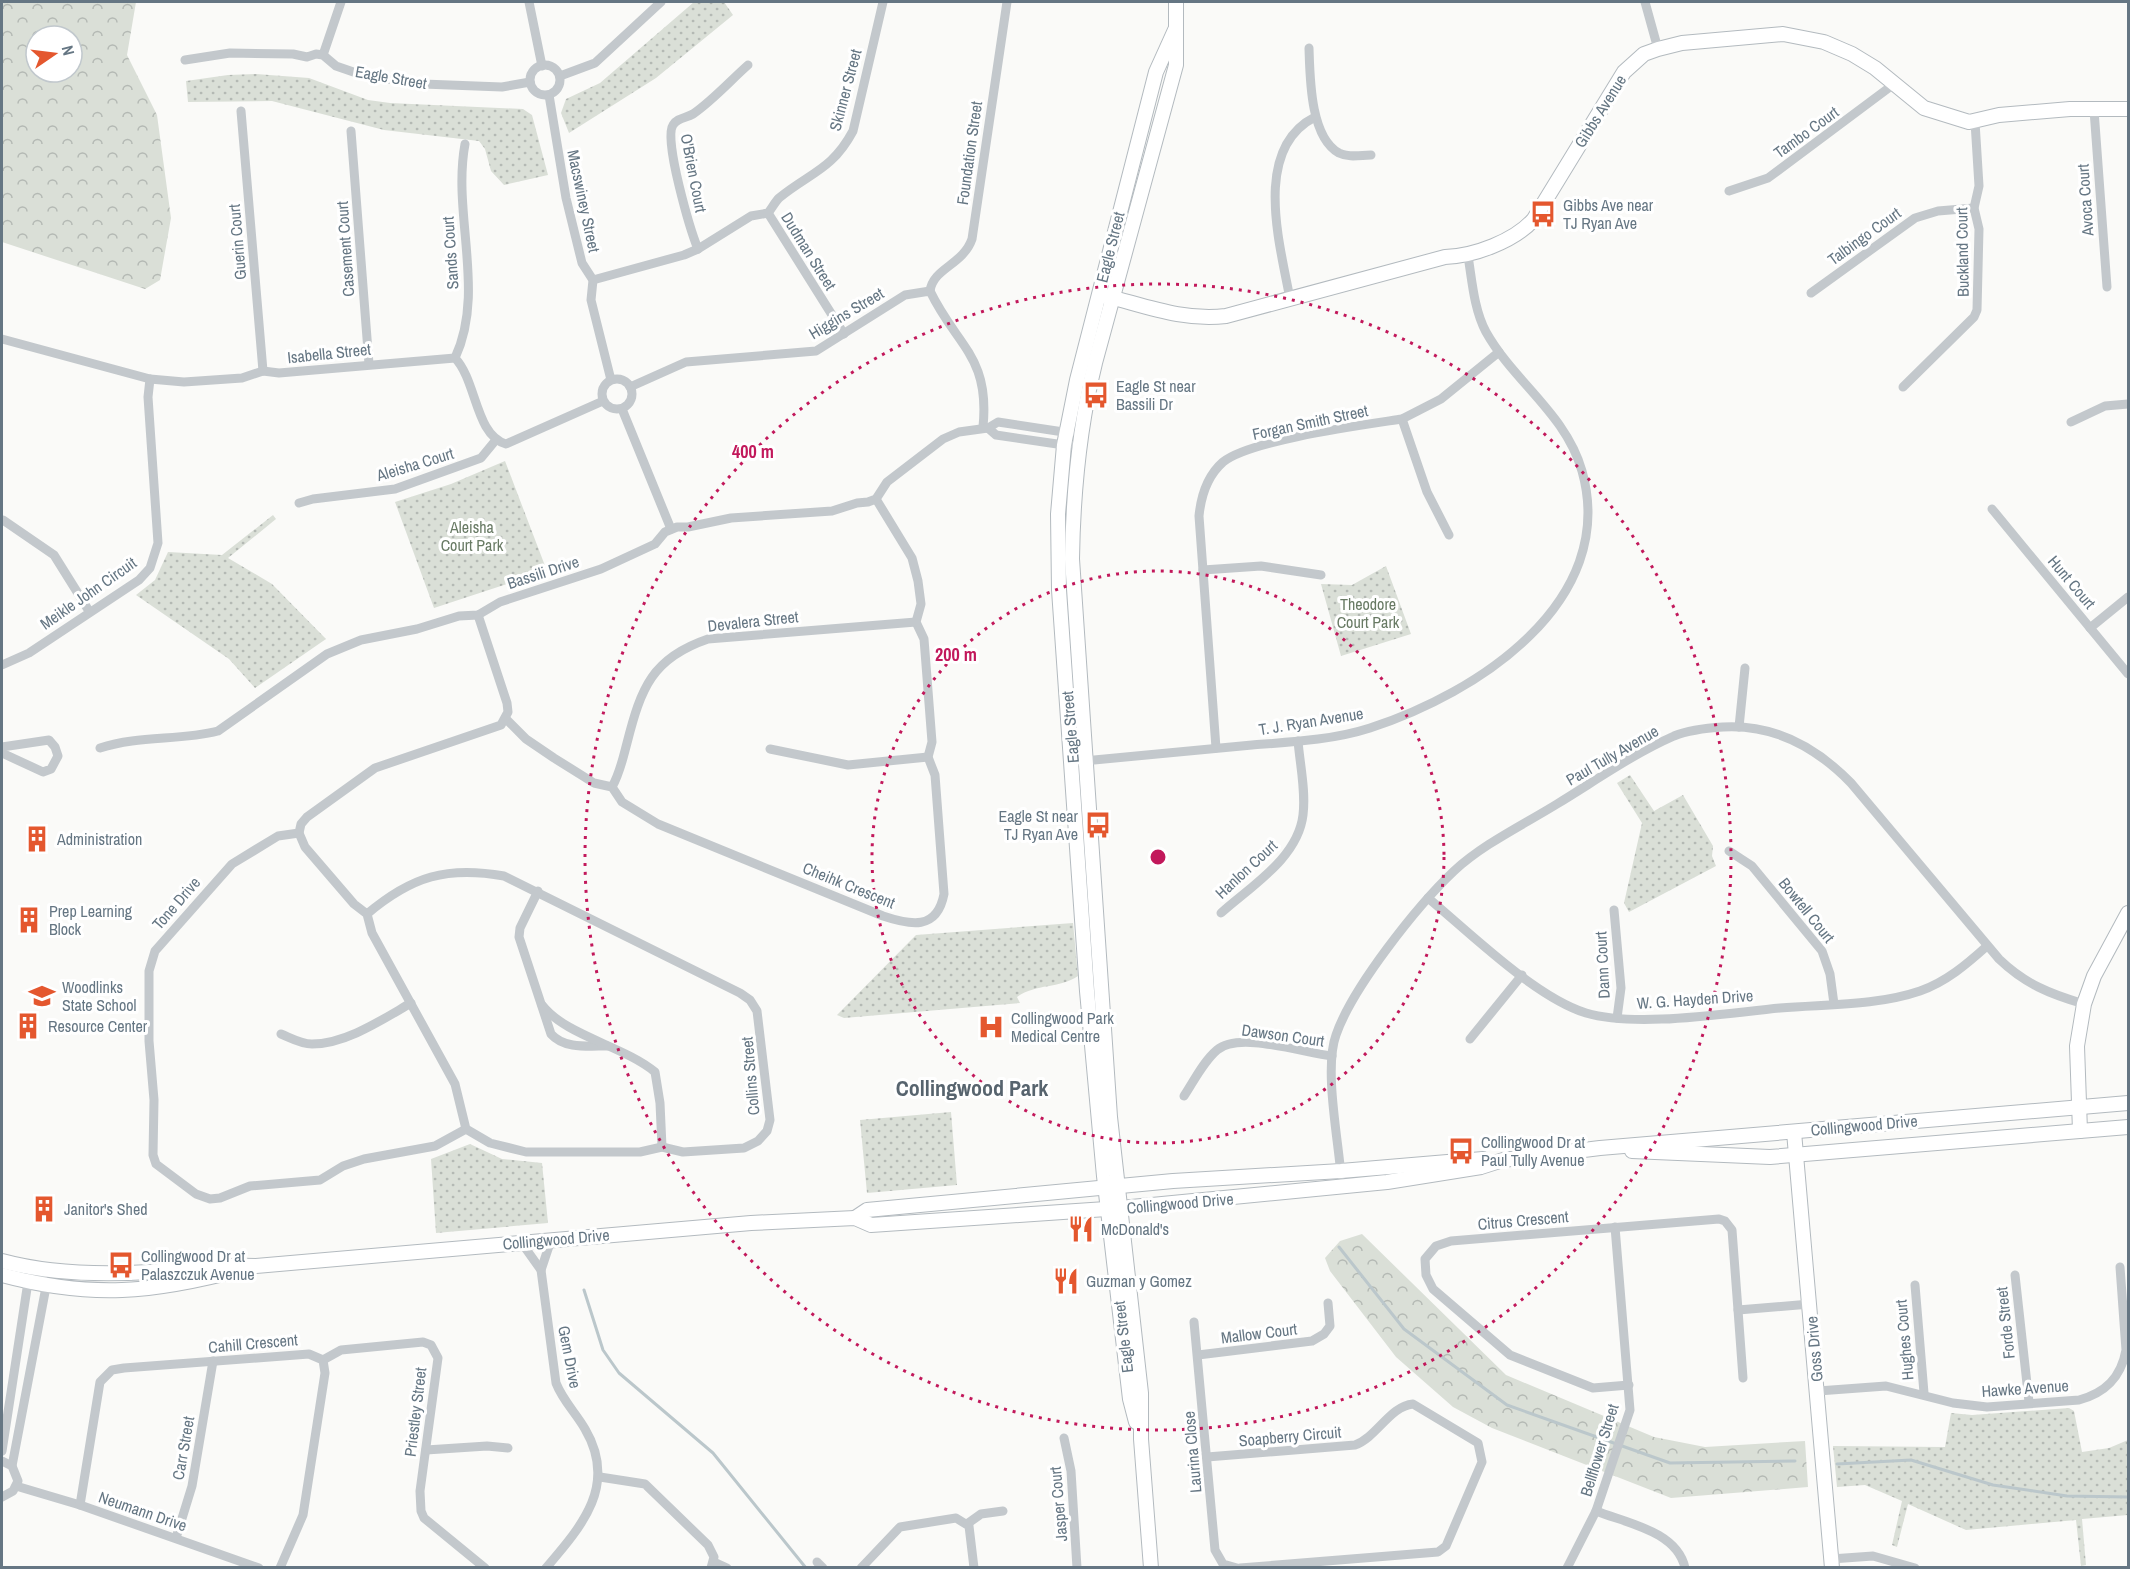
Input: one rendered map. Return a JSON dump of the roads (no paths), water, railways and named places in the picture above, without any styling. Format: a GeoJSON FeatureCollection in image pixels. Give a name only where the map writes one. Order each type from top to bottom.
{"type":"FeatureCollection","features":[{"type":"Feature","properties":{"kind":"street"},"geometry":{"type":"LineString","coordinates":[[323,55],[340,2]]}},
{"type":"Feature","properties":{"kind":"street"},"geometry":{"type":"LineString","coordinates":[[529,2],[542,66]]}},
{"type":"Feature","properties":{"kind":"street"},"geometry":{"type":"LineString","coordinates":[[560,76],[595,63],[661,2]]}},
{"type":"Feature","properties":{"kind":"street","name":"Skinner Street"},"geometry":{"type":"LineString","coordinates":[[593,280],[698,249],[751,216],[768,213],[777,200],[829,165],[844,149],[854,131],[882,2]]}},
{"type":"Feature","properties":{"kind":"street","name":"Foundation Street"},"geometry":{"type":"LineString","coordinates":[[930,291],[931,283],[936,276],[962,257],[972,239],[1007,2]]}},
{"type":"Feature","properties":{"kind":"street","name":"Eagle Street"},"geometry":{"type":"LineString","coordinates":[[1079,761],[1072,507],[1080,439],[1091,378],[1176,65],[1176,2]]}},
{"type":"Feature","properties":{"kind":"street"},"geometry":{"type":"LineString","coordinates":[[1645,2],[1658,49]]}},
{"type":"Feature","properties":{"kind":"street","name":"Eagle Street"},"geometry":{"type":"LineString","coordinates":[[1151,1568],[1141,1439],[1130,1399],[1115,1209],[1111,1188],[1079,761],[1057,556],[1058,514],[1066,430],[1098,294],[1156,72],[1176,28]]}},
{"type":"Feature","properties":{"kind":"street","name":"Gibbs Avenue"},"geometry":{"type":"LineString","coordinates":[[1098,294],[1175,315],[1204,318],[1226,316],[1445,257],[1468,256],[1524,230],[1624,72],[1644,54],[1658,49],[1738,37],[1782,34],[1803,36],[1852,54],[1924,108],[1975,122],[1999,115],[2070,109],[2128,109]]}},
{"type":"Feature","properties":{"kind":"street"},"geometry":{"type":"LineString","coordinates":[[1309,48],[1310,88],[1315,117],[1331,146],[1339,153],[1350,156],[1371,155]]}},
{"type":"Feature","properties":{"kind":"street","name":"Eagle Street"},"geometry":{"type":"LineString","coordinates":[[185,60],[230,52],[293,54],[307,57],[323,55],[336,66],[365,76],[423,84],[502,87],[530,82]]}},
{"type":"Feature","properties":{"kind":"street","name":"O'Brien Court"},"geometry":{"type":"LineString","coordinates":[[698,249],[690,230],[671,145],[671,128],[675,121],[693,114],[748,65]]}},
{"type":"Feature","properties":{"kind":"street"},"geometry":{"type":"LineString","coordinates":[[542,66],[555,69],[560,76],[559,87],[549,95],[539,94],[530,82],[532,73],[542,66]]}},
{"type":"Feature","properties":{"kind":"street","name":"Tambo Court"},"geometry":{"type":"LineString","coordinates":[[1729,191],[1768,178],[1894,84]]}},
{"type":"Feature","properties":{"kind":"street","name":"Macswiney Street"},"geometry":{"type":"LineString","coordinates":[[549,95],[566,198],[582,263],[593,280],[591,300],[611,380]]}},
{"type":"Feature","properties":{"kind":"street","name":"Avoca Court"},"geometry":{"type":"LineString","coordinates":[[2094,110],[2107,287]]}},
{"type":"Feature","properties":{"kind":"street","name":"Guerin Court"},"geometry":{"type":"LineString","coordinates":[[241,111],[263,370]]}},
{"type":"Feature","properties":{"kind":"street"},"geometry":{"type":"LineString","coordinates":[[1290,299],[1275,217],[1277,172],[1288,140],[1301,124],[1315,117]]}},
{"type":"Feature","properties":{"kind":"street","name":"Buckland Court"},"geometry":{"type":"LineString","coordinates":[[1903,387],[1974,317],[1977,310],[1979,229],[1974,208],[1979,186],[1975,122]]}},
{"type":"Feature","properties":{"kind":"street","name":"Casement Court"},"geometry":{"type":"LineString","coordinates":[[351,132],[369,364]]}},
{"type":"Feature","properties":{"kind":"street","name":"Sands Court"},"geometry":{"type":"LineString","coordinates":[[455,358],[464,339],[468,301],[460,170],[465,144]]}},
{"type":"Feature","properties":{"kind":"street","name":"Talbingo Court"},"geometry":{"type":"LineString","coordinates":[[1811,293],[1915,218],[1938,211],[1974,208]]}},
{"type":"Feature","properties":{"kind":"street","name":"Dudman Street"},"geometry":{"type":"LineString","coordinates":[[768,213],[844,334]]}},
{"type":"Feature","properties":{"kind":"street","name":"T. J. Ryan Avenue"},"geometry":{"type":"LineString","coordinates":[[1079,761],[1298,741],[1369,729],[1450,694],[1484,673],[1542,624],[1571,583],[1581,560],[1586,536],[1587,494],[1582,470],[1572,444],[1557,420],[1499,352],[1485,330],[1468,256]]}},
{"type":"Feature","properties":{"kind":"street"},"geometry":{"type":"LineString","coordinates":[[930,291],[979,368],[985,405],[985,428]]}},
{"type":"Feature","properties":{"kind":"street","name":"Higgins Street"},"geometry":{"type":"LineString","coordinates":[[630,387],[686,362],[816,351],[905,295],[930,291]]}},
{"type":"Feature","properties":{"kind":"street","name":"Isabella Street"},"geometry":{"type":"LineString","coordinates":[[2,339],[150,379],[183,382],[242,378],[263,370],[279,373],[455,358]]}},
{"type":"Feature","properties":{"kind":"street","name":"Forgan Smith Street"},"geometry":{"type":"LineString","coordinates":[[1216,748],[1199,516],[1200,499],[1212,474],[1221,464],[1253,448],[1402,418],[1441,399],[1499,352]]}},
{"type":"Feature","properties":{"kind":"street"},"geometry":{"type":"LineString","coordinates":[[455,358],[464,368],[488,433],[495,441],[506,444],[520,440],[603,401]]}},
{"type":"Feature","properties":{"kind":"street","name":"Meikle John Circuit"},"geometry":{"type":"LineString","coordinates":[[2,665],[29,653],[139,580],[155,558],[158,543],[148,397],[150,379]]}},
{"type":"Feature","properties":{"kind":"street"},"geometry":{"type":"LineString","coordinates":[[620,379],[630,387],[631,400],[622,409],[611,408],[603,401],[602,392],[611,380],[620,379]]}},
{"type":"Feature","properties":{"kind":"street"},"geometry":{"type":"LineString","coordinates":[[2071,422],[2095,409],[2128,404]]}},
{"type":"Feature","properties":{"kind":"street"},"geometry":{"type":"LineString","coordinates":[[622,409],[671,529]]}},
{"type":"Feature","properties":{"kind":"street"},"geometry":{"type":"LineString","coordinates":[[1402,418],[1427,492],[1449,535]]}},
{"type":"Feature","properties":{"kind":"street"},"geometry":{"type":"LineString","coordinates":[[876,499],[887,482],[943,439],[959,432],[985,428],[998,422],[1066,430],[1080,439]]}},
{"type":"Feature","properties":{"kind":"street"},"geometry":{"type":"LineString","coordinates":[[985,428],[996,435],[1064,445],[1080,439]]}},
{"type":"Feature","properties":{"kind":"street","name":"Aleisha Court"},"geometry":{"type":"LineString","coordinates":[[299,503],[395,489],[481,458],[495,441]]}},
{"type":"Feature","properties":{"kind":"street","name":"Bassili Drive"},"geometry":{"type":"LineString","coordinates":[[100,748],[122,741],[203,735],[218,731],[327,654],[361,640],[417,629],[459,616],[478,615],[500,602],[601,568],[655,544],[671,529],[731,518],[832,511],[876,499]]}},
{"type":"Feature","properties":{"kind":"street","name":"Cheihk Crescent"},"geometry":{"type":"LineString","coordinates":[[506,718],[526,739],[594,783],[612,787],[622,801],[658,824],[883,916],[908,924],[922,923],[939,910],[944,894],[935,775],[928,757],[932,742],[924,639],[916,622],[921,604],[912,558],[876,499]]}},
{"type":"Feature","properties":{"kind":"street","name":"Hunt Court"},"geometry":{"type":"LineString","coordinates":[[1992,509],[2128,674]]}},
{"type":"Feature","properties":{"kind":"street"},"geometry":{"type":"LineString","coordinates":[[3,520],[54,555],[89,612]]}},
{"type":"Feature","properties":{"kind":"street"},"geometry":{"type":"LineString","coordinates":[[1203,570],[1261,566],[1321,575]]}},
{"type":"Feature","properties":{"kind":"street"},"geometry":{"type":"LineString","coordinates":[[2090,628],[2128,597]]}},
{"type":"Feature","properties":{"kind":"street"},"geometry":{"type":"LineString","coordinates":[[466,1129],[456,1084],[372,933],[368,914],[354,904],[305,847],[299,833],[301,824],[307,817],[375,768],[495,728],[506,718],[507,703],[478,615]]}},
{"type":"Feature","properties":{"kind":"street","name":"Devalera Street"},"geometry":{"type":"LineString","coordinates":[[612,787],[619,775],[639,696],[659,668],[678,651],[708,639],[916,622]]}},
{"type":"Feature","properties":{"kind":"street"},"geometry":{"type":"LineString","coordinates":[[1739,727],[1745,668]]}},
{"type":"Feature","properties":{"kind":"street","name":"Paul Tully Avenue"},"geometry":{"type":"LineString","coordinates":[[1342,1186],[1332,1056],[1334,1038],[1354,996],[1428,898],[1471,856],[1645,751],[1692,731],[1739,727],[1786,736],[1810,748],[1833,765],[1987,946],[2019,978],[2045,992],[2084,1004]]}},
{"type":"Feature","properties":{"kind":"street"},"geometry":{"type":"LineString","coordinates":[[2,747],[49,740],[58,756],[51,769],[43,772],[2,753]]}},
{"type":"Feature","properties":{"kind":"street","name":"Hanlon Court"},"geometry":{"type":"LineString","coordinates":[[1221,913],[1284,856],[1294,842],[1304,813],[1298,741]]}},
{"type":"Feature","properties":{"kind":"street"},"geometry":{"type":"LineString","coordinates":[[770,748],[848,765],[928,757]]}},
{"type":"Feature","properties":{"kind":"street","name":"Tone Drive"},"geometry":{"type":"LineString","coordinates":[[299,833],[278,836],[232,864],[155,951],[149,971],[149,1041],[154,1100],[153,1155],[156,1164],[196,1194],[210,1199],[220,1198],[250,1186],[320,1180],[343,1166],[364,1159],[435,1146],[466,1129]]}},
{"type":"Feature","properties":{"kind":"street","name":"Bowtell Court"},"geometry":{"type":"LineString","coordinates":[[1729,850],[1752,866],[1822,951],[1830,974],[1834,1004]]}},
{"type":"Feature","properties":{"kind":"street","name":"Collins Street"},"geometry":{"type":"LineString","coordinates":[[368,914],[406,886],[443,873],[472,870],[504,876],[740,993],[750,1000],[757,1011],[770,1120],[767,1131],[758,1142],[744,1148],[683,1152],[662,1147],[640,1152],[526,1152],[490,1143],[466,1129]]}},
{"type":"Feature","properties":{"kind":"street"},"geometry":{"type":"LineString","coordinates":[[538,891],[520,928],[519,937],[547,1025],[556,1041],[567,1044],[607,1046]]}},
{"type":"Feature","properties":{"kind":"street","name":"W. G. Hayden Drive"},"geometry":{"type":"LineString","coordinates":[[1428,898],[1522,975],[1566,1005],[1586,1013],[1617,1018],[1661,1018],[1886,1000],[1934,986],[1956,972],[1987,946]]}},
{"type":"Feature","properties":{"kind":"street","name":"Dann Court"},"geometry":{"type":"LineString","coordinates":[[1614,910],[1621,988],[1617,1018]]}},
{"type":"Feature","properties":{"kind":"street"},"geometry":{"type":"LineString","coordinates":[[2085,1130],[2077,1046],[2084,1004],[2094,976],[2128,913]]}},
{"type":"Feature","properties":{"kind":"street"},"geometry":{"type":"LineString","coordinates":[[1470,1039],[1522,975]]}},
{"type":"Feature","properties":{"kind":"street"},"geometry":{"type":"LineString","coordinates":[[281,1034],[312,1044],[333,1040],[355,1033],[411,1003]]}},
{"type":"Feature","properties":{"kind":"street"},"geometry":{"type":"LineString","coordinates":[[542,1004],[559,1021],[655,1072],[660,1103],[662,1147]]}},
{"type":"Feature","properties":{"kind":"street","name":"Dawson Court"},"geometry":{"type":"LineString","coordinates":[[1185,1096],[1211,1056],[1227,1044],[1244,1041],[1332,1056]]}},
{"type":"Feature","properties":{"kind":"street","name":"Collingwood Drive"},"geometry":{"type":"LineString","coordinates":[[855,1218],[867,1210],[1111,1188],[1481,1159],[1503,1160],[1600,1148],[2128,1102]]}},
{"type":"Feature","properties":{"kind":"street","name":"Collingwood Drive"},"geometry":{"type":"LineString","coordinates":[[1600,1148],[1727,1157],[1797,1155],[2128,1127]]}},
{"type":"Feature","properties":{"kind":"street","name":"Goss Drive"},"geometry":{"type":"LineString","coordinates":[[1794,1131],[1832,1563]]}},
{"type":"Feature","properties":{"kind":"street","name":"Collingwood Drive"},"geometry":{"type":"LineString","coordinates":[[2,1261],[39,1270],[150,1272],[224,1265],[256,1266],[751,1223],[855,1218],[871,1225],[1115,1209],[1431,1175],[1481,1167],[1503,1160]]}},
{"type":"Feature","properties":{"kind":"street","name":"Citrus Crescent"},"geometry":{"type":"LineString","coordinates":[[1629,1385],[1593,1388],[1510,1355],[1433,1289],[1426,1275],[1425,1258],[1436,1246],[1451,1241],[1719,1219],[1725,1221],[1732,1230],[1738,1310]]}},
{"type":"Feature","properties":{"kind":"street","name":"Bellflower Street"},"geometry":{"type":"LineString","coordinates":[[1568,1568],[1596,1511],[1630,1410],[1615,1227]]}},
{"type":"Feature","properties":{"kind":"street","name":"Gem Drive"},"geometry":{"type":"LineString","coordinates":[[550,1240],[541,1270],[556,1383],[562,1398],[591,1440],[600,1477]]}},
{"type":"Feature","properties":{"kind":"street","name":"Gem Drive"},"geometry":{"type":"LineString","coordinates":[[521,1242],[541,1270]]}},
{"type":"Feature","properties":{"kind":"street","name":"Collingwood Drive"},"geometry":{"type":"LineString","coordinates":[[2,1275],[46,1287],[90,1292],[156,1289],[256,1266]]}},
{"type":"Feature","properties":{"kind":"street","name":"Hawke Avenue"},"geometry":{"type":"LineString","coordinates":[[1818,1391],[1886,1386],[1924,1393],[1953,1403],[1987,1407],[2079,1400],[2093,1396],[2111,1383],[2120,1371],[2126,1350],[2120,1267]]}},
{"type":"Feature","properties":{"kind":"street"},"geometry":{"type":"LineString","coordinates":[[2,1451],[28,1282],[39,1270],[46,1287],[12,1466]]}},
{"type":"Feature","properties":{"kind":"street","name":"Forde Street"},"geometry":{"type":"LineString","coordinates":[[2015,1275],[2029,1402]]}},
{"type":"Feature","properties":{"kind":"street","name":"Hughes Court"},"geometry":{"type":"LineString","coordinates":[[1915,1285],[1924,1393]]}},
{"type":"Feature","properties":{"kind":"street","name":"Mallow Court"},"geometry":{"type":"LineString","coordinates":[[1198,1355],[1312,1341],[1324,1334],[1330,1326],[1328,1303]]}},
{"type":"Feature","properties":{"kind":"street"},"geometry":{"type":"LineString","coordinates":[[1743,1378],[1738,1310],[1810,1304]]}},
{"type":"Feature","properties":{"kind":"street","name":"Laurina Close"},"geometry":{"type":"LineString","coordinates":[[1194,1322],[1215,1550],[1223,1564],[1238,1568],[1330,1564]]}},
{"type":"Feature","properties":{"kind":"street","name":"Priestley Street"},"geometry":{"type":"LineString","coordinates":[[323,1360],[341,1350],[423,1342],[431,1345],[438,1358],[420,1501],[424,1518],[485,1568]]}},
{"type":"Feature","properties":{"kind":"street","name":"Cahill Crescent"},"geometry":{"type":"LineString","coordinates":[[80,1505],[100,1382],[104,1375],[124,1368],[301,1353],[323,1360]]}},
{"type":"Feature","properties":{"kind":"street"},"geometry":{"type":"LineString","coordinates":[[280,1568],[303,1515],[325,1373],[323,1360]]}},
{"type":"Feature","properties":{"kind":"street","name":"Carr Street"},"geometry":{"type":"LineString","coordinates":[[176,1538],[192,1486],[213,1361]]}},
{"type":"Feature","properties":{"kind":"street","name":"Soapberry Circuit"},"geometry":{"type":"LineString","coordinates":[[1207,1457],[1355,1445],[1366,1441],[1404,1405],[1413,1404],[1478,1443],[1482,1462],[1446,1546],[1438,1552],[1330,1564]]}},
{"type":"Feature","properties":{"kind":"street","name":"Jasper Court"},"geometry":{"type":"LineString","coordinates":[[1064,1438],[1071,1471],[1077,1568]]}},
{"type":"Feature","properties":{"kind":"street"},"geometry":{"type":"LineString","coordinates":[[426,1450],[487,1446],[508,1448]]}},
{"type":"Feature","properties":{"kind":"street"},"geometry":{"type":"LineString","coordinates":[[2,1461],[12,1466],[18,1476],[16,1486],[9,1495],[2,1497]]}},
{"type":"Feature","properties":{"kind":"street"},"geometry":{"type":"LineString","coordinates":[[546,1568],[590,1509],[600,1477],[645,1484],[708,1545],[713,1552],[713,1565],[727,1568]]}},
{"type":"Feature","properties":{"kind":"street","name":"Neumann Drive"},"geometry":{"type":"LineString","coordinates":[[16,1486],[80,1505],[259,1568]]}},
{"type":"Feature","properties":{"kind":"street"},"geometry":{"type":"LineString","coordinates":[[967,1524],[981,1514],[1003,1511]]}},
{"type":"Feature","properties":{"kind":"street"},"geometry":{"type":"LineString","coordinates":[[1596,1511],[1664,1538],[1676,1547],[1685,1568]]}},
{"type":"Feature","properties":{"kind":"street"},"geometry":{"type":"LineString","coordinates":[[861,1568],[900,1527],[956,1518],[967,1524],[973,1539],[974,1568]]}},
{"type":"Feature","properties":{"kind":"street"},"geometry":{"type":"LineString","coordinates":[[1832,1563],[1873,1556],[1915,1568]]}},
{"type":"Feature","properties":{"kind":"waterway"},"geometry":{"type":"LineString","coordinates":[[1339,1247],[1404,1329],[1507,1405],[1670,1463],[1795,1461]]}},
{"type":"Feature","properties":{"kind":"waterway"},"geometry":{"type":"LineString","coordinates":[[584,1290],[603,1350],[619,1373],[713,1453],[806,1568]]}},
{"type":"Feature","properties":{"kind":"waterway"},"geometry":{"type":"LineString","coordinates":[[1837,1464],[1911,1460],[1993,1485],[2067,1496],[2128,1497]]}},
{"type":"Feature","properties":{"kind":"place","name":"Gibbs Ave near TJ Ryan Ave"},"geometry":{"type":"Point","coordinates":[1543,214]}},
{"type":"Feature","properties":{"kind":"place","name":"Eagle St near Bassili Dr"},"geometry":{"type":"Point","coordinates":[1096,395]}},
{"type":"Feature","properties":{"kind":"place","name":"Eagle St near TJ Ryan Ave"},"geometry":{"type":"Point","coordinates":[1098,825]}},
{"type":"Feature","properties":{"kind":"place","name":"Administration"},"geometry":{"type":"Point","coordinates":[37,839]}},
{"type":"Feature","properties":{"kind":"place","name":"Prep Learning Block"},"geometry":{"type":"Point","coordinates":[29,920]}},
{"type":"Feature","properties":{"kind":"place","name":"Woodlinks State School"},"geometry":{"type":"Point","coordinates":[42,996]}},
{"type":"Feature","properties":{"kind":"place","name":"Resource Center"},"geometry":{"type":"Point","coordinates":[28,1026]}},
{"type":"Feature","properties":{"kind":"place","name":"Collingwood Park Medical Centre"},"geometry":{"type":"Point","coordinates":[991,1027]}},
{"type":"Feature","properties":{"kind":"place","name":"Collingwood Dr at Paul Tully Avenue"},"geometry":{"type":"Point","coordinates":[1461,1151]}},
{"type":"Feature","properties":{"kind":"place","name":"Janitor's Shed"},"geometry":{"type":"Point","coordinates":[44,1209]}},
{"type":"Feature","properties":{"kind":"place","name":"McDonald's"},"geometry":{"type":"Point","coordinates":[1081,1229]}},
{"type":"Feature","properties":{"kind":"place","name":"Collingwood Dr at Palaszczuk Avenue"},"geometry":{"type":"Point","coordinates":[121,1265]}},
{"type":"Feature","properties":{"kind":"place","name":"Guzman y Gomez"},"geometry":{"type":"Point","coordinates":[1066,1281]}},
{"type":"Feature","properties":{"kind":"district","name":"Collingwood Park"},"geometry":{"type":"Point","coordinates":[972,1088]}},
{"type":"Feature","properties":{"kind":"park label","name":"Aleisha Court Park"},"geometry":{"type":"Point","coordinates":[472,536]}},
{"type":"Feature","properties":{"kind":"park label","name":"Theodore Court Park"},"geometry":{"type":"Point","coordinates":[1368,613]}}]}
